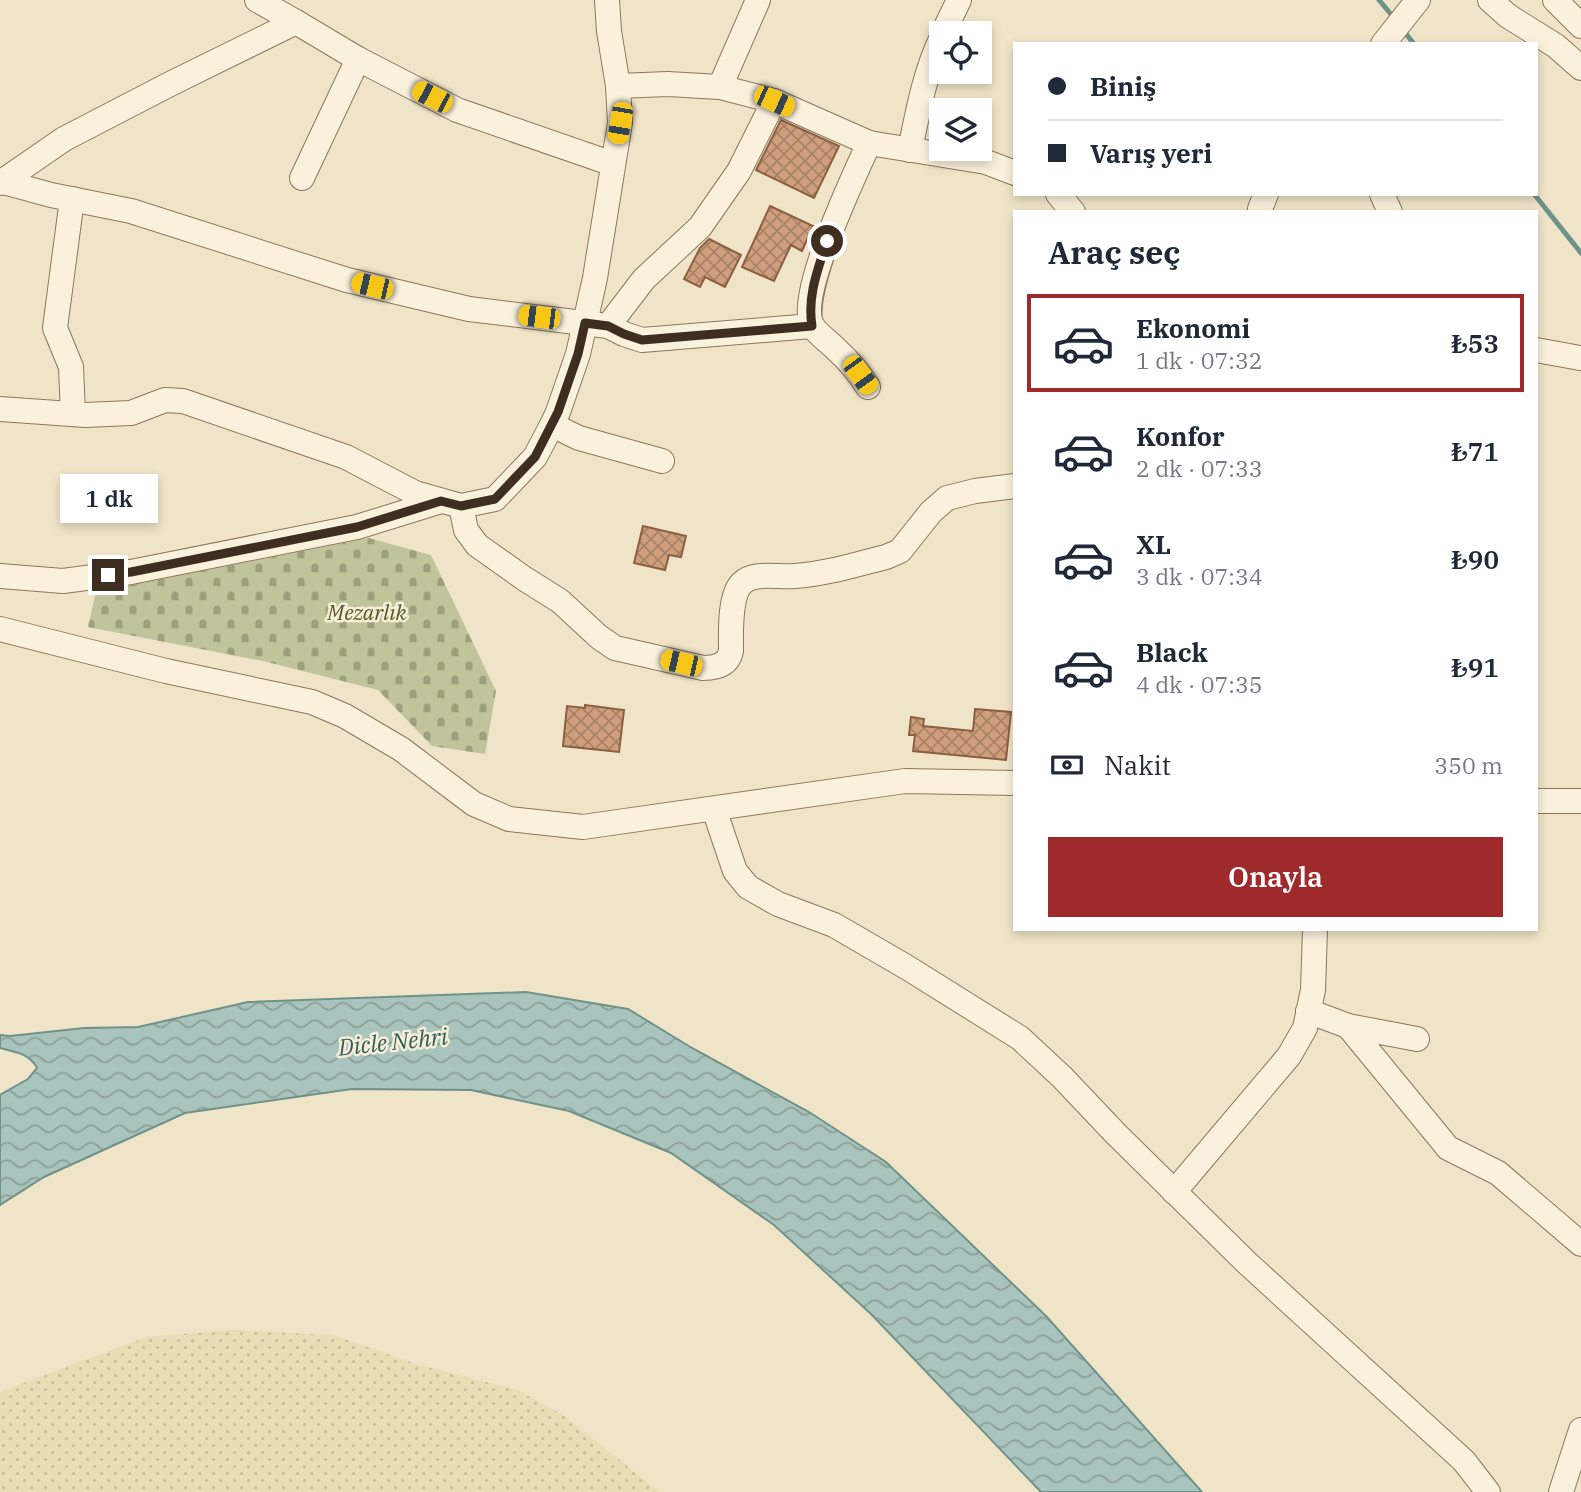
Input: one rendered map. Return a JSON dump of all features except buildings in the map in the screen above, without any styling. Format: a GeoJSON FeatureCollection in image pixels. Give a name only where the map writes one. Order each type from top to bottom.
{"type":"FeatureCollection","features":[{"type":"Feature","properties":{"kind":"street"},"geometry":{"type":"LineString","coordinates":[[257,0],[358,59],[457,110],[613,164]]}},
{"type":"Feature","properties":{"kind":"street"},"geometry":{"type":"LineString","coordinates":[[597,325],[595,278],[620,123],[618,86],[608,31],[607,0]]}},
{"type":"Feature","properties":{"kind":"street"},"geometry":{"type":"LineString","coordinates":[[720,87],[758,0]]}},
{"type":"Feature","properties":{"kind":"street"},"geometry":{"type":"LineString","coordinates":[[949,21],[959,0]]}},
{"type":"Feature","properties":{"kind":"street"},"geometry":{"type":"LineString","coordinates":[[1490,0],[1508,16],[1556,46],[1581,68]]}},
{"type":"Feature","properties":{"kind":"street"},"geometry":{"type":"LineString","coordinates":[[1555,0],[1581,26]]}},
{"type":"Feature","properties":{"kind":"street"},"geometry":{"type":"LineString","coordinates":[[1386,41],[1417,2]]}},
{"type":"Feature","properties":{"kind":"street"},"geometry":{"type":"LineString","coordinates":[[1,182],[64,139],[296,22]]}},
{"type":"Feature","properties":{"kind":"street"},"geometry":{"type":"LineString","coordinates":[[302,177],[358,59]]}},
{"type":"Feature","properties":{"kind":"street"},"geometry":{"type":"LineString","coordinates":[[911,150],[929,69]]}},
{"type":"Feature","properties":{"kind":"street"},"geometry":{"type":"LineString","coordinates":[[618,86],[668,84],[720,87],[774,101],[869,143],[986,162],[1013,172]]}},
{"type":"Feature","properties":{"kind":"street"},"geometry":{"type":"LineString","coordinates":[[0,576],[63,581],[131,572],[357,527],[451,504],[495,499],[535,457],[558,412],[574,365],[597,325],[700,227],[739,171],[774,101]]}},
{"type":"Feature","properties":{"kind":"street"},"geometry":{"type":"LineString","coordinates":[[868,387],[851,363],[812,326],[810,316],[812,289],[827,241],[869,143]]}},
{"type":"Feature","properties":{"kind":"street"},"geometry":{"type":"LineString","coordinates":[[1,182],[131,211],[347,280],[469,309],[597,325],[642,340],[812,326]]}},
{"type":"Feature","properties":{"kind":"street"},"geometry":{"type":"LineString","coordinates":[[1060,196],[1071,210]]}},
{"type":"Feature","properties":{"kind":"street"},"geometry":{"type":"LineString","coordinates":[[72,199],[55,328],[71,367],[73,414]]}},
{"type":"Feature","properties":{"kind":"street"},"geometry":{"type":"LineString","coordinates":[[1538,350],[1580,358]]}},
{"type":"Feature","properties":{"kind":"street"},"geometry":{"type":"LineString","coordinates":[[0,409],[73,414],[131,413],[165,400],[183,401],[346,457],[415,493],[451,504],[477,545],[560,601],[599,638],[615,648],[703,668],[714,668],[729,659],[734,596],[740,584],[748,579],[796,576],[886,558],[900,551],[931,512],[947,498],[1013,486]]}},
{"type":"Feature","properties":{"kind":"street"},"geometry":{"type":"LineString","coordinates":[[552,425],[579,438],[662,461]]}},
{"type":"Feature","properties":{"kind":"street"},"geometry":{"type":"LineString","coordinates":[[0,629],[166,671],[312,702],[345,716],[401,749],[474,804],[509,819],[583,828],[905,781],[1013,783]]}},
{"type":"Feature","properties":{"kind":"street"},"geometry":{"type":"LineString","coordinates":[[1538,801],[1581,801]]}},
{"type":"Feature","properties":{"kind":"street"},"geometry":{"type":"LineString","coordinates":[[714,809],[735,871],[748,887],[778,904],[834,925],[1020,1038],[1246,1262],[1464,1461],[1488,1492]]}},
{"type":"Feature","properties":{"kind":"street"},"geometry":{"type":"LineString","coordinates":[[1174,1192],[1289,1056],[1305,1028],[1313,990],[1315,931]]}},
{"type":"Feature","properties":{"kind":"street"},"geometry":{"type":"LineString","coordinates":[[1308,1011],[1348,1026],[1417,1039]]}},
{"type":"Feature","properties":{"kind":"street"},"geometry":{"type":"LineString","coordinates":[[1348,1026],[1448,1148],[1499,1173],[1581,1244]]}},
{"type":"Feature","properties":{"kind":"street"},"geometry":{"type":"LineString","coordinates":[[1561,1492],[1581,1430]]}},
{"type":"Feature","properties":{"kind":"shaded area"},"geometry":{"type":"Polygon","coordinates":[[[232,1330],[333,1335],[419,1365],[518,1390],[563,1415],[660,1492],[0,1492],[0,1393],[147,1337],[232,1330]]]}},
{"type":"Feature","properties":{"kind":"green space","name":"Mezarlık"},"geometry":{"type":"Polygon","coordinates":[[[369,538],[431,555],[496,691],[485,754],[432,746],[378,690],[263,661],[88,627],[96,592],[369,538]]]}},
{"type":"Feature","properties":{"kind":"water","name":"Dicle Nehri"},"geometry":{"type":"Polygon","coordinates":[[[526,992],[628,1009],[692,1048],[809,1112],[886,1162],[1047,1317],[1202,1492],[1041,1492],[871,1314],[774,1225],[671,1153],[569,1111],[471,1090],[352,1089],[185,1113],[44,1177],[0,1205],[0,1095],[28,1079],[37,1068],[26,1056],[0,1048],[0,1035],[84,1028],[138,1027],[248,1002],[526,992]]]}},
{"type":"Feature","properties":{"kind":"waterway"},"geometry":{"type":"LineString","coordinates":[[1379,0],[1395,19]]}},
{"type":"Feature","properties":{"kind":"waterway"},"geometry":{"type":"LineString","coordinates":[[1403,30],[1412,42]]}},
{"type":"Feature","properties":{"kind":"waterway"},"geometry":{"type":"LineString","coordinates":[[1536,196],[1581,253]]}},
{"type":"Feature","properties":{"kind":"route"},"geometry":{"type":"LineString","coordinates":[[108,575],[357,527],[441,501],[461,506],[495,499],[535,457],[558,412],[578,354],[585,323],[608,326],[642,340],[812,326],[812,289],[827,241]]}}]}
